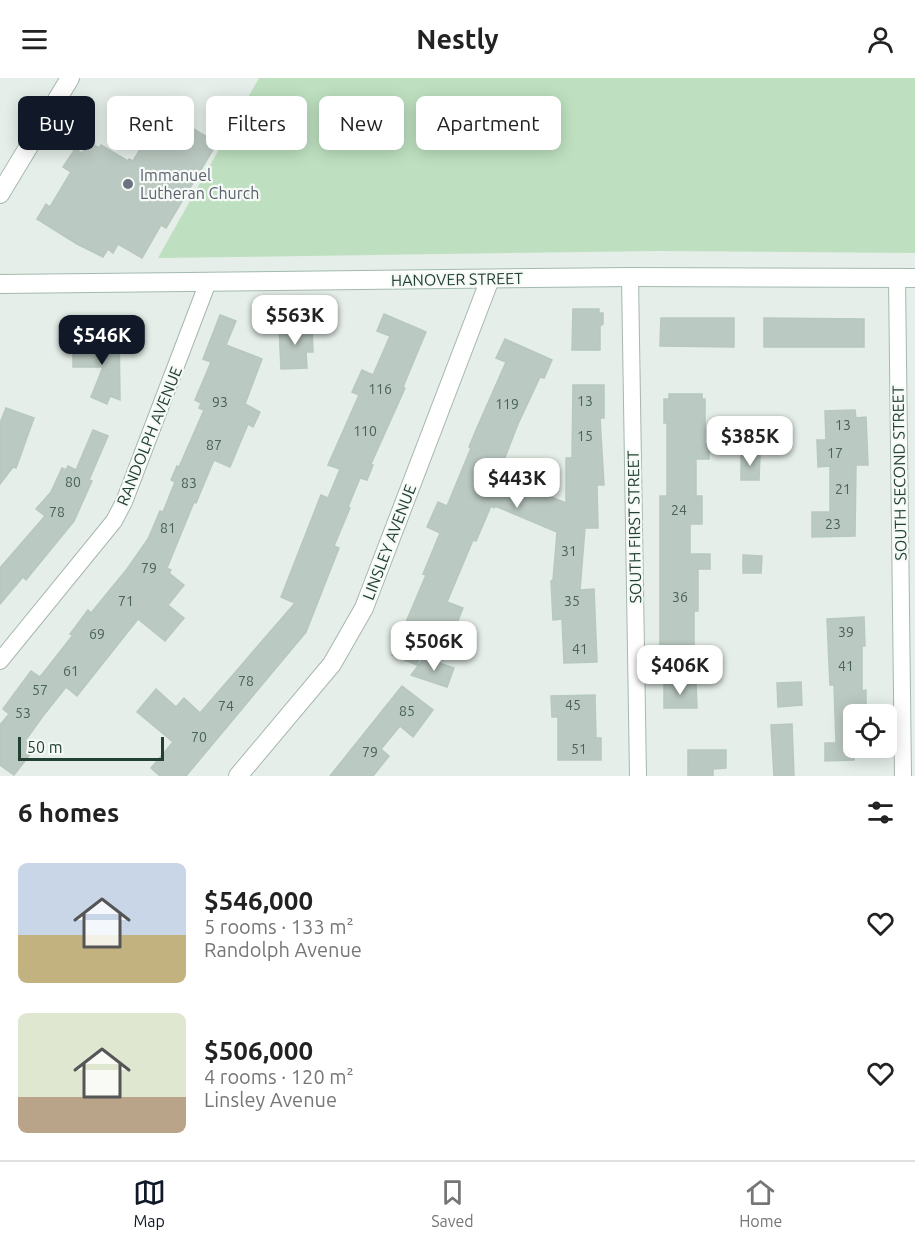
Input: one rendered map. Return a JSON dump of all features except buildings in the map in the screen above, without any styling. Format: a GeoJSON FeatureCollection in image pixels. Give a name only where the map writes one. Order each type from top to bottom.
{"type":"FeatureCollection","features":[{"type":"Feature","properties":{"kind":"main road"},"geometry":{"type":"LineString","coordinates":[[0,194],[70,78]]}},
{"type":"Feature","properties":{"kind":"main road","name":"HANOVER STREET"},"geometry":{"type":"LineString","coordinates":[[0,284],[630,277],[915,278]]}},
{"type":"Feature","properties":{"kind":"main road","name":"LINSLEY AVENUE"},"geometry":{"type":"LineString","coordinates":[[238,776],[332,664],[364,608],[490,279]]}},
{"type":"Feature","properties":{"kind":"street","name":"SOUTH FIRST STREET"},"geometry":{"type":"LineString","coordinates":[[630,277],[638,776]]}},
{"type":"Feature","properties":{"kind":"street","name":"SOUTH SECOND STREET"},"geometry":{"type":"LineString","coordinates":[[897,278],[903,776]]}},
{"type":"Feature","properties":{"kind":"street","name":"RANDOLPH AVENUE"},"geometry":{"type":"LineString","coordinates":[[0,661],[114,520],[124,502],[208,282]]}},
{"type":"Feature","properties":{"kind":"green space"},"geometry":{"type":"Polygon","coordinates":[[[259,78],[915,78],[915,253],[658,251],[158,258],[219,150],[307,150],[307,96],[249,96],[259,78]]]}},
{"type":"Feature","properties":{"kind":"place","name":"Immanuel Lutheran Church"},"geometry":{"type":"Point","coordinates":[128,184]}}]}
